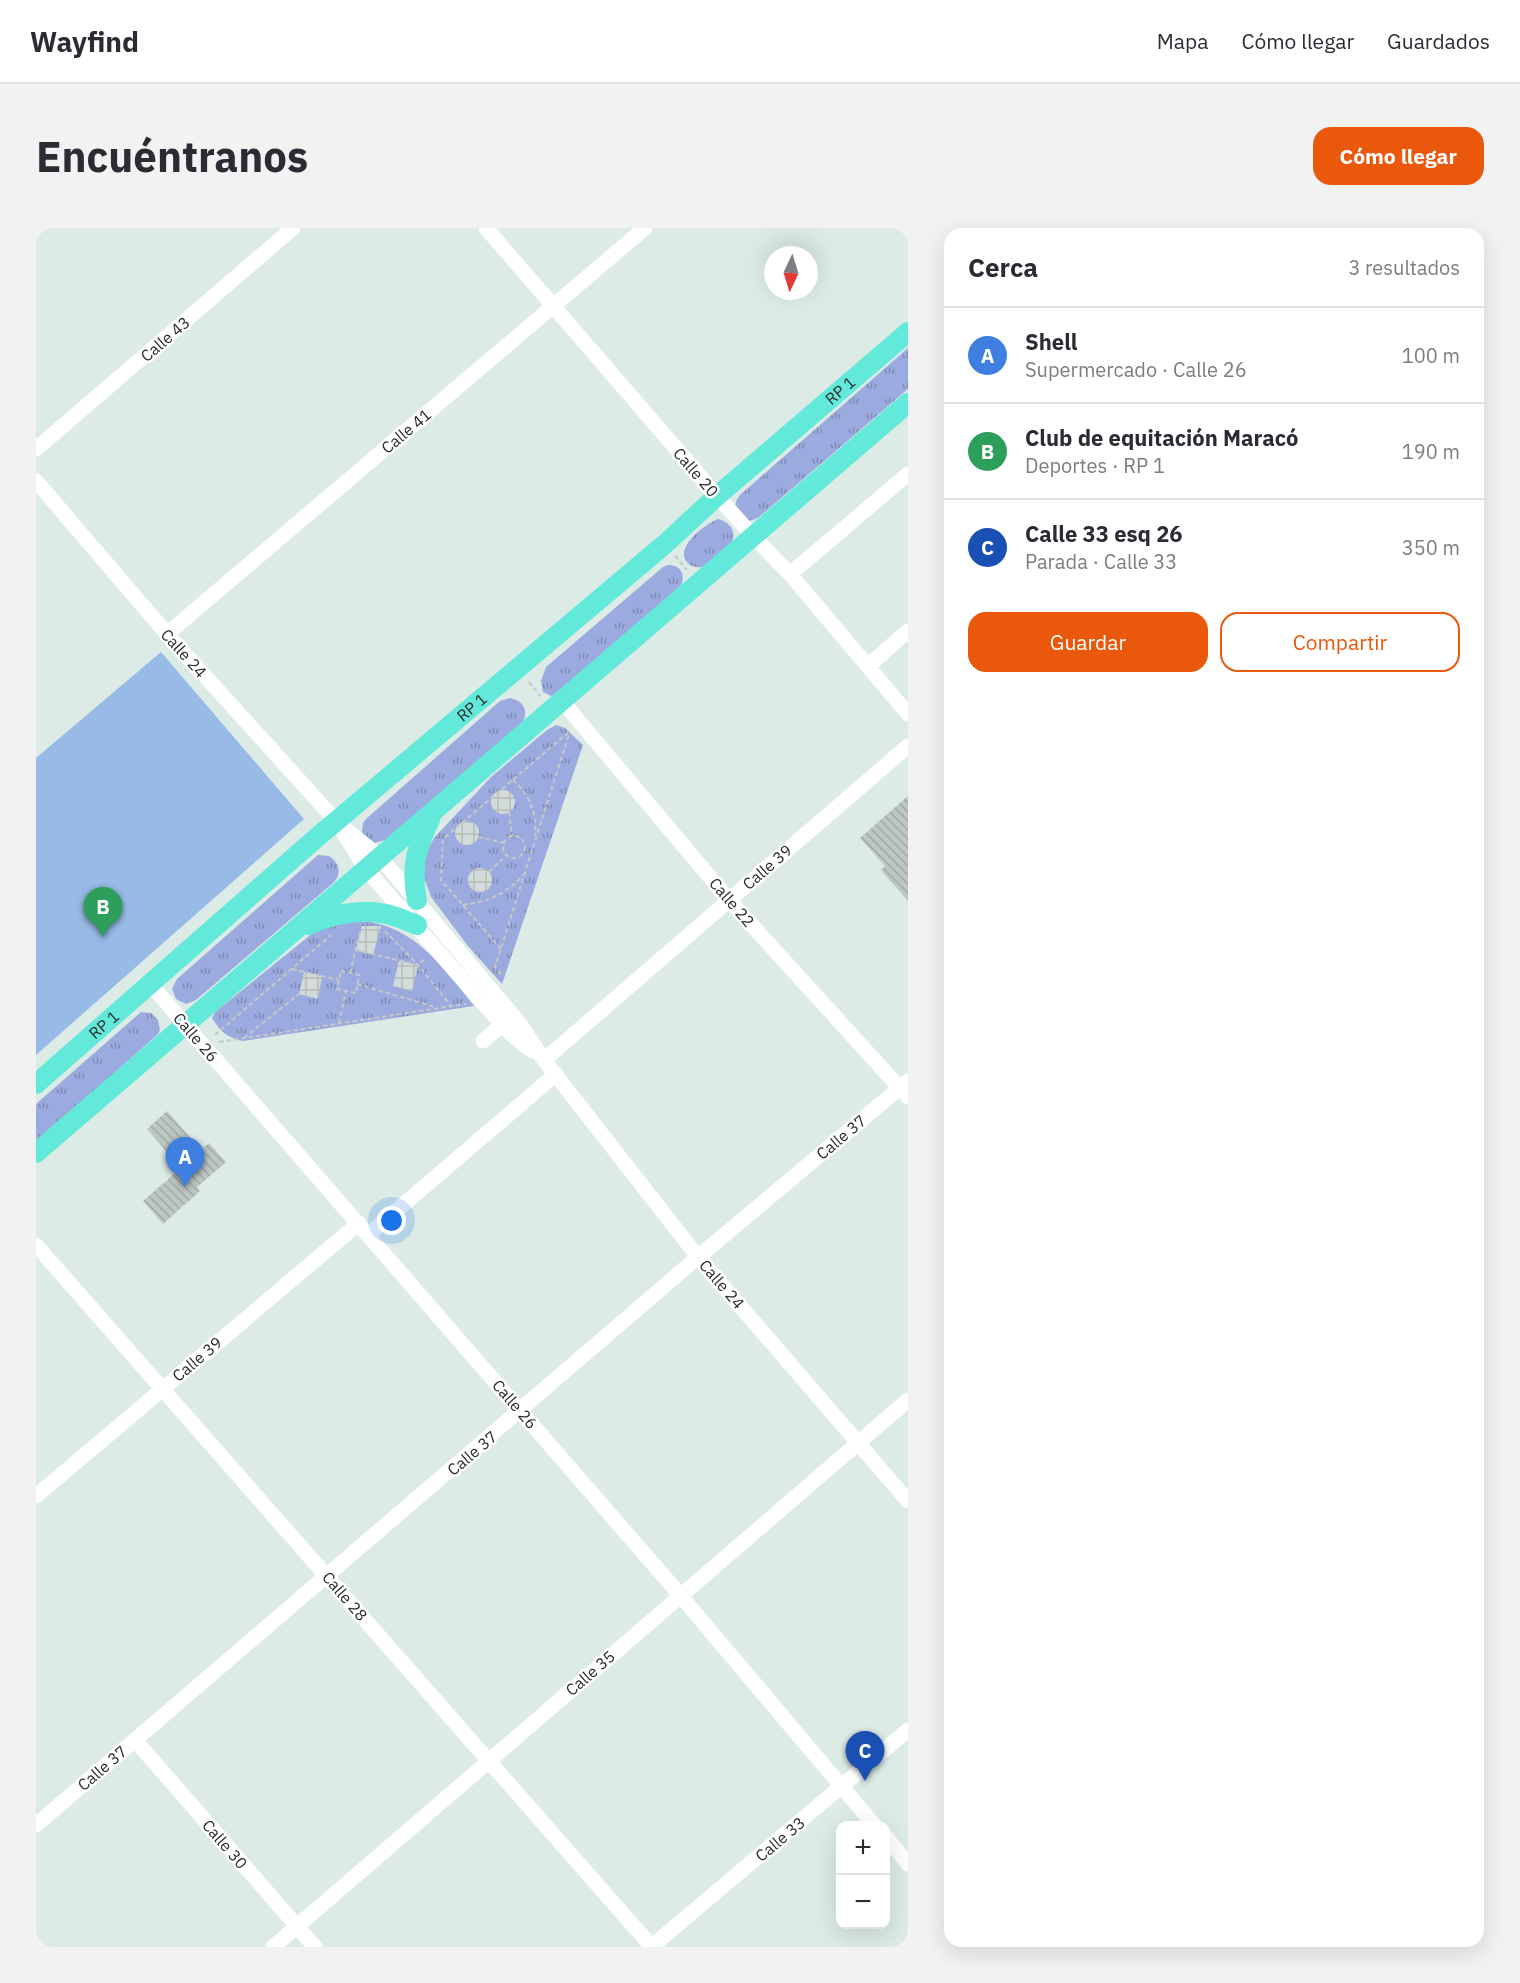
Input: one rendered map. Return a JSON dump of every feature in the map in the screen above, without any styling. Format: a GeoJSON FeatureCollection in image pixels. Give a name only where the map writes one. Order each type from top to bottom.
{"type":"FeatureCollection","features":[{"type":"Feature","properties":{"kind":"main road","name":"RP 1"},"geometry":{"type":"LineString","coordinates":[[36,1084],[315,839],[665,544],[717,496],[908,332]]}},
{"type":"Feature","properties":{"kind":"main road"},"geometry":{"type":"LineString","coordinates":[[36,1153],[908,403]]}},
{"type":"Feature","properties":{"kind":"main road"},"geometry":{"type":"LineString","coordinates":[[417,900],[413,881],[414,866],[420,841],[434,810]]}},
{"type":"Feature","properties":{"kind":"main road"},"geometry":{"type":"LineString","coordinates":[[292,933],[326,918],[344,914],[386,914],[417,925]]}},
{"type":"Feature","properties":{"kind":"street","name":"Calle 43"},"geometry":{"type":"LineString","coordinates":[[36,449],[293,228]]}},
{"type":"Feature","properties":{"kind":"street","name":"Calle 20"},"geometry":{"type":"LineString","coordinates":[[486,228],[717,496],[790,574],[908,714]]}},
{"type":"Feature","properties":{"kind":"street","name":"Calle 41"},"geometry":{"type":"LineString","coordinates":[[167,634],[645,228]]}},
{"type":"Feature","properties":{"kind":"street"},"geometry":{"type":"LineString","coordinates":[[790,574],[908,474]]}},
{"type":"Feature","properties":{"kind":"street","name":"Calle 24"},"geometry":{"type":"LineString","coordinates":[[36,481],[167,634],[373,863],[417,925],[512,1035],[544,1060]]}},
{"type":"Feature","properties":{"kind":"street"},"geometry":{"type":"LineString","coordinates":[[868,666],[908,631]]}},
{"type":"Feature","properties":{"kind":"street","name":"Calle 22"},"geometry":{"type":"LineString","coordinates":[[556,706],[729,900],[905,1088]]}},
{"type":"Feature","properties":{"kind":"street","name":"Calle 39"},"geometry":{"type":"LineString","coordinates":[[544,1060],[908,746]]}},
{"type":"Feature","properties":{"kind":"street","name":"Calle 24"},"geometry":{"type":"LineString","coordinates":[[373,863],[417,900],[520,1024],[544,1060],[698,1257],[908,1500]]}},
{"type":"Feature","properties":{"kind":"street","name":"Calle 26"},"geometry":{"type":"LineString","coordinates":[[151,985],[364,1228],[871,1821]]}},
{"type":"Feature","properties":{"kind":"street"},"geometry":{"type":"LineString","coordinates":[[483,1041],[503,1024]]}},
{"type":"Feature","properties":{"kind":"street","name":"Calle 39"},"geometry":{"type":"LineString","coordinates":[[36,1496],[163,1388],[556,1074]]}},
{"type":"Feature","properties":{"kind":"street","name":"Calle 37"},"geometry":{"type":"LineString","coordinates":[[36,1825],[698,1257],[905,1088]]}},
{"type":"Feature","properties":{"kind":"street","name":"Calle 28"},"geometry":{"type":"LineString","coordinates":[[36,1245],[652,1947]]}},
{"type":"Feature","properties":{"kind":"street","name":"Calle 35"},"geometry":{"type":"LineString","coordinates":[[273,1947],[908,1400]]}},
{"type":"Feature","properties":{"kind":"street","name":"Calle 33"},"geometry":{"type":"LineString","coordinates":[[652,1947],[908,1730]]}},
{"type":"Feature","properties":{"kind":"street","name":"Calle 30"},"geometry":{"type":"LineString","coordinates":[[135,1740],[315,1947]]}},
{"type":"Feature","properties":{"kind":"street"},"geometry":{"type":"LineString","coordinates":[[890,1844],[908,1864]]}},
{"type":"Feature","properties":{"kind":"path"},"geometry":{"type":"LineString","coordinates":[[665,544],[699,583]]}},
{"type":"Feature","properties":{"kind":"path"},"geometry":{"type":"LineString","coordinates":[[518,668],[556,706]]}},
{"type":"Feature","properties":{"kind":"path"},"geometry":{"type":"LineString","coordinates":[[501,949],[441,880],[443,839],[575,727]]}},
{"type":"Feature","properties":{"kind":"path"},"geometry":{"type":"LineString","coordinates":[[501,974],[495,968],[575,727]]}},
{"type":"Feature","properties":{"kind":"path"},"geometry":{"type":"LineString","coordinates":[[513,780],[525,793],[536,819],[534,845]]}},
{"type":"Feature","properties":{"kind":"path"},"geometry":{"type":"LineString","coordinates":[[509,812],[512,837]]}},
{"type":"Feature","properties":{"kind":"path"},"geometry":{"type":"LineString","coordinates":[[478,837],[505,843]]}},
{"type":"Feature","properties":{"kind":"path"},"geometry":{"type":"LineString","coordinates":[[512,837],[522,840],[525,850],[517,858],[507,855],[504,850],[505,843],[512,837]]}},
{"type":"Feature","properties":{"kind":"path"},"geometry":{"type":"LineString","coordinates":[[489,872],[507,855]]}},
{"type":"Feature","properties":{"kind":"path"},"geometry":{"type":"LineString","coordinates":[[463,905],[480,903],[501,894],[525,874]]}},
{"type":"Feature","properties":{"kind":"path"},"geometry":{"type":"LineString","coordinates":[[351,973],[362,926]]}},
{"type":"Feature","properties":{"kind":"path"},"geometry":{"type":"LineString","coordinates":[[381,926],[451,1006]]}},
{"type":"Feature","properties":{"kind":"path"},"geometry":{"type":"LineString","coordinates":[[203,1045],[333,933]]}},
{"type":"Feature","properties":{"kind":"path"},"geometry":{"type":"LineString","coordinates":[[356,951],[418,966]]}},
{"type":"Feature","properties":{"kind":"path"},"geometry":{"type":"LineString","coordinates":[[291,969],[339,980]]}},
{"type":"Feature","properties":{"kind":"path"},"geometry":{"type":"LineString","coordinates":[[341,971],[359,975],[356,993],[337,989],[339,980],[341,971]]}},
{"type":"Feature","properties":{"kind":"path"},"geometry":{"type":"LineString","coordinates":[[357,984],[439,1008]]}},
{"type":"Feature","properties":{"kind":"path"},"geometry":{"type":"LineString","coordinates":[[339,1023],[346,991]]}},
{"type":"Feature","properties":{"kind":"path"},"geometry":{"type":"LineString","coordinates":[[243,1039],[298,994]]}},
{"type":"Feature","properties":{"kind":"path"},"geometry":{"type":"LineString","coordinates":[[203,1045],[470,1003]]}},
{"type":"Feature","properties":{"kind":"green space"},"geometry":{"type":"Polygon","coordinates":[[[908,348],[908,389],[758,518],[749,521],[734,509],[740,495],[908,348]]]}},
{"type":"Feature","properties":{"kind":"green space"},"geometry":{"type":"Polygon","coordinates":[[[718,519],[726,522],[732,528],[733,541],[721,554],[703,567],[690,565],[684,555],[685,548],[700,530],[718,519]]]}},
{"type":"Feature","properties":{"kind":"green space"},"geometry":{"type":"Polygon","coordinates":[[[668,565],[679,568],[681,571],[683,577],[681,585],[561,693],[551,696],[543,692],[541,681],[546,667],[668,565]]]}},
{"type":"Feature","properties":{"kind":"green space"},"geometry":{"type":"Polygon","coordinates":[[[510,698],[520,702],[525,709],[524,718],[519,727],[385,840],[375,843],[362,834],[363,823],[366,819],[500,701],[510,698]]]}},
{"type":"Feature","properties":{"kind":"green space"},"geometry":{"type":"Polygon","coordinates":[[[556,725],[565,728],[583,745],[502,984],[468,946],[431,897],[424,877],[425,855],[434,838],[491,777],[556,725]]]}},
{"type":"Feature","properties":{"kind":"green space"},"geometry":{"type":"Polygon","coordinates":[[[318,855],[329,856],[333,859],[339,872],[336,880],[196,1000],[186,1004],[176,999],[172,989],[177,979],[318,855]]]}},
{"type":"Feature","properties":{"kind":"green space"},"geometry":{"type":"Polygon","coordinates":[[[361,921],[380,924],[412,939],[439,963],[474,1006],[243,1041],[228,1036],[215,1023],[212,1018],[215,1012],[319,928],[361,921]]]}},
{"type":"Feature","properties":{"kind":"green space"},"geometry":{"type":"Polygon","coordinates":[[[141,1012],[151,1013],[158,1020],[160,1030],[158,1034],[36,1143],[36,1104],[141,1012]]]}},
{"type":"Feature","properties":{"kind":"shaded area"},"geometry":{"type":"Polygon","coordinates":[[[161,652],[304,819],[36,1055],[36,758],[161,652]]]}},
{"type":"Feature","properties":{"kind":"shaded area"},"geometry":{"type":"Polygon","coordinates":[[[503,790],[508,791],[514,797],[514,807],[508,813],[503,814],[498,813],[492,807],[491,802],[492,797],[498,791],[503,790]]]}},
{"type":"Feature","properties":{"kind":"shaded area"},"geometry":{"type":"Polygon","coordinates":[[[467,821],[472,822],[478,828],[478,838],[472,844],[467,845],[462,844],[456,838],[455,833],[456,828],[462,822],[467,821]]]}},
{"type":"Feature","properties":{"kind":"shaded area"},"geometry":{"type":"Polygon","coordinates":[[[480,868],[489,871],[492,880],[489,889],[480,892],[471,889],[468,880],[471,871],[480,868]]]}},
{"type":"Feature","properties":{"kind":"shaded area"},"geometry":{"type":"Polygon","coordinates":[[[362,926],[381,926],[373,955],[356,950],[362,926]]]}},
{"type":"Feature","properties":{"kind":"shaded area"},"geometry":{"type":"Polygon","coordinates":[[[399,961],[418,965],[412,991],[393,986],[399,961]]]}},
{"type":"Feature","properties":{"kind":"shaded area"},"geometry":{"type":"Polygon","coordinates":[[[304,972],[322,976],[318,999],[299,994],[304,972]]]}},
{"type":"Feature","properties":{"kind":"building"},"geometry":{"type":"Polygon","coordinates":[[[908,796],[908,901],[881,870],[885,866],[860,838],[908,796]]]}},
{"type":"Feature","properties":{"kind":"building"},"geometry":{"type":"Polygon","coordinates":[[[167,1111],[201,1150],[209,1143],[226,1162],[197,1187],[200,1191],[163,1224],[143,1201],[181,1168],[147,1129],[167,1111]]]}},
{"type":"Feature","properties":{"kind":"place","name":"Club de equitación Maracó"},"geometry":{"type":"Point","coordinates":[103,937]}},
{"type":"Feature","properties":{"kind":"place","name":"Shell"},"geometry":{"type":"Point","coordinates":[185,1187]}},
{"type":"Feature","properties":{"kind":"place","name":"Calle 33 esq 26"},"geometry":{"type":"Point","coordinates":[865,1781]}}]}
